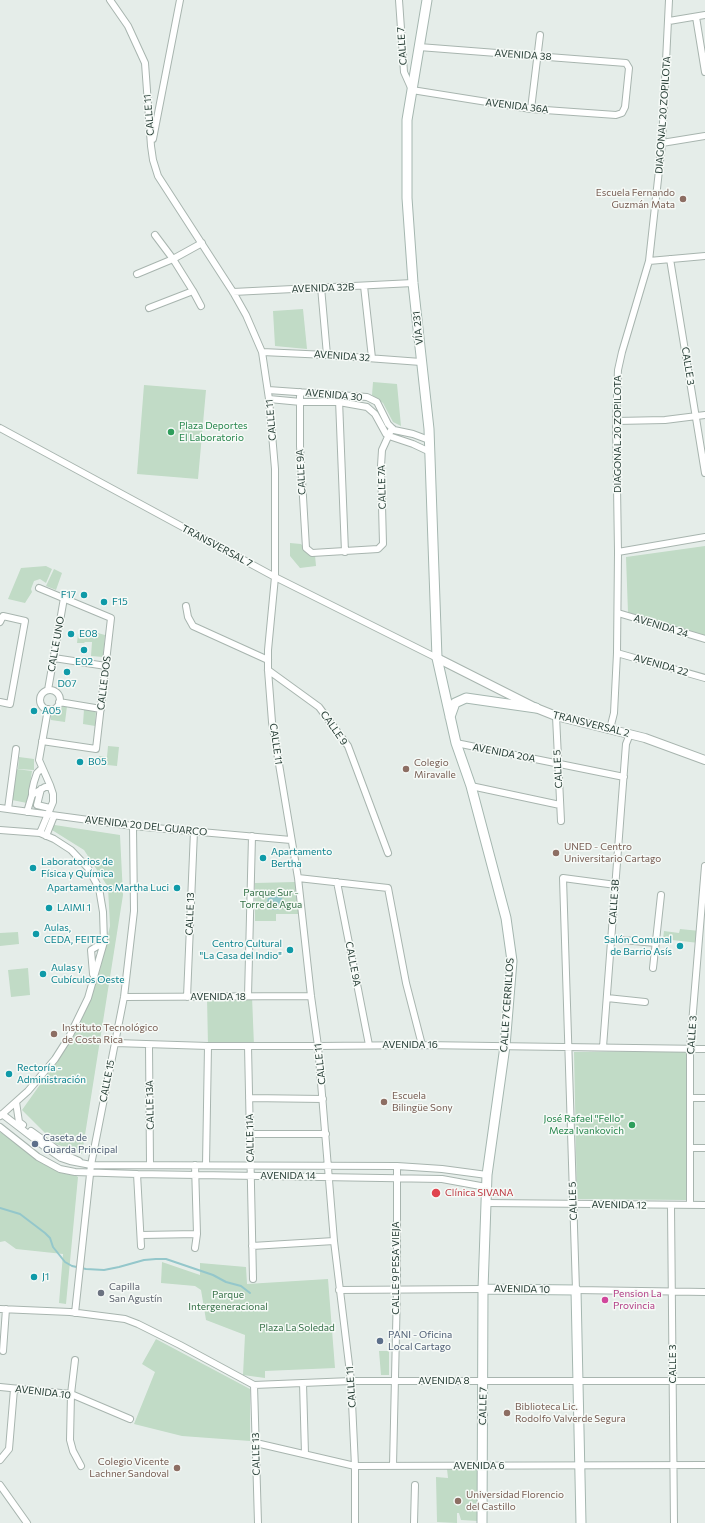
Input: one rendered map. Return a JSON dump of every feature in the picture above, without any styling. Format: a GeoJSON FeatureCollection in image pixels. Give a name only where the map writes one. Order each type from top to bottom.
{"type":"FeatureCollection","features":[{"type":"Feature","properties":{"kind":"main road","name":"VÍA 231"},"geometry":{"type":"LineString","coordinates":[[427,0],[407,120],[407,198],[413,283],[430,452],[437,658]]}},
{"type":"Feature","properties":{"kind":"main road","name":"CALLE 7 CERRILLOS"},"geometry":{"type":"LineString","coordinates":[[437,658],[456,743],[471,786],[506,918],[512,961],[505,1046],[487,1175],[483,1289]]}},
{"type":"Feature","properties":{"kind":"main road"},"geometry":{"type":"LineString","coordinates":[[450,718],[455,703],[466,698],[536,708]]}},
{"type":"Feature","properties":{"kind":"main road","name":"AVENIDA 10"},"geometry":{"type":"LineString","coordinates":[[483,1289],[576,1290]]}},
{"type":"Feature","properties":{"kind":"main road","name":"CALLE 7"},"geometry":{"type":"LineString","coordinates":[[482,1523],[483,1289]]}},
{"type":"Feature","properties":{"kind":"main road","name":"CALLE 5"},"geometry":{"type":"LineString","coordinates":[[576,1290],[581,1523]]}},
{"type":"Feature","properties":{"kind":"street","name":"CALLE 11"},"geometry":{"type":"LineString","coordinates":[[110,0],[128,26],[144,63],[151,146],[153,160],[158,176],[202,243],[246,315],[262,352],[270,399],[275,469],[275,578],[268,670],[272,722],[298,878],[318,1046],[334,1241],[351,1381],[355,1466],[355,1523]]}},
{"type":"Feature","properties":{"kind":"street"},"geometry":{"type":"LineString","coordinates":[[151,146],[180,0]]}},
{"type":"Feature","properties":{"kind":"street","name":"CALLE 7"},"geometry":{"type":"LineString","coordinates":[[399,0],[404,72],[412,90]]}},
{"type":"Feature","properties":{"kind":"street","name":"DIAGONAL 20 ZOPILOTA"},"geometry":{"type":"LineString","coordinates":[[610,729],[614,713],[618,613],[616,422],[618,370],[649,261],[662,143],[669,0]]}},
{"type":"Feature","properties":{"kind":"street"},"geometry":{"type":"LineString","coordinates":[[669,21],[705,15]]}},
{"type":"Feature","properties":{"kind":"street"},"geometry":{"type":"LineString","coordinates":[[696,17],[705,72]]}},
{"type":"Feature","properties":{"kind":"street"},"geometry":{"type":"LineString","coordinates":[[531,109],[540,35]]}},
{"type":"Feature","properties":{"kind":"street","name":"AVENIDA 38"},"geometry":{"type":"LineString","coordinates":[[419,47],[626,62],[629,68],[629,75],[626,108],[622,113]]}},
{"type":"Feature","properties":{"kind":"street","name":"AVENIDA 36A"},"geometry":{"type":"LineString","coordinates":[[412,90],[531,109],[616,115],[622,113]]}},
{"type":"Feature","properties":{"kind":"street"},"geometry":{"type":"LineString","coordinates":[[662,143],[705,136]]}},
{"type":"Feature","properties":{"kind":"street"},"geometry":{"type":"LineString","coordinates":[[155,235],[173,259],[201,306]]}},
{"type":"Feature","properties":{"kind":"street"},"geometry":{"type":"LineString","coordinates":[[137,274],[173,259],[202,243]]}},
{"type":"Feature","properties":{"kind":"street"},"geometry":{"type":"LineString","coordinates":[[649,261],[705,256]]}},
{"type":"Feature","properties":{"kind":"street","name":"CALLE 3"},"geometry":{"type":"LineString","coordinates":[[670,259],[705,473]]}},
{"type":"Feature","properties":{"kind":"street","name":"AVENIDA 32B"},"geometry":{"type":"LineString","coordinates":[[233,292],[413,283]]}},
{"type":"Feature","properties":{"kind":"street"},"geometry":{"type":"LineString","coordinates":[[364,286],[372,358]]}},
{"type":"Feature","properties":{"kind":"street"},"geometry":{"type":"LineString","coordinates":[[321,287],[327,355]]}},
{"type":"Feature","properties":{"kind":"street"},"geometry":{"type":"LineString","coordinates":[[149,308],[193,291]]}},
{"type":"Feature","properties":{"kind":"street","name":"AVENIDA 32"},"geometry":{"type":"LineString","coordinates":[[262,352],[421,362]]}},
{"type":"Feature","properties":{"kind":"street","name":"AVENIDA 30"},"geometry":{"type":"LineString","coordinates":[[268,390],[366,397],[378,402],[388,424],[392,428]]}},
{"type":"Feature","properties":{"kind":"street","name":"CALLE 9A"},"geometry":{"type":"LineString","coordinates":[[300,392],[300,446],[306,548],[312,553],[345,552]]}},
{"type":"Feature","properties":{"kind":"street"},"geometry":{"type":"LineString","coordinates":[[339,394],[345,552]]}},
{"type":"Feature","properties":{"kind":"street","name":"AVENIDA 30"},"geometry":{"type":"LineString","coordinates":[[270,399],[301,402],[339,402],[363,406],[371,409],[386,434],[389,436]]}},
{"type":"Feature","properties":{"kind":"street"},"geometry":{"type":"LineString","coordinates":[[616,422],[665,420],[705,415]]}},
{"type":"Feature","properties":{"kind":"street","name":"TRANSVERSAL 7"},"geometry":{"type":"LineString","coordinates":[[0,428],[275,578],[437,658]]}},
{"type":"Feature","properties":{"kind":"street"},"geometry":{"type":"LineString","coordinates":[[392,428],[394,430],[413,434],[429,440]]}},
{"type":"Feature","properties":{"kind":"street","name":"CALLE 7A"},"geometry":{"type":"LineString","coordinates":[[345,552],[378,549],[384,544],[381,466],[382,450],[392,428]]}},
{"type":"Feature","properties":{"kind":"street"},"geometry":{"type":"LineString","coordinates":[[389,436],[413,444],[430,452]]}},
{"type":"Feature","properties":{"kind":"street"},"geometry":{"type":"LineString","coordinates":[[618,552],[705,537]]}},
{"type":"Feature","properties":{"kind":"street"},"geometry":{"type":"LineString","coordinates":[[39,588],[64,598]]}},
{"type":"Feature","properties":{"kind":"street","name":"CALLE DOS"},"geometry":{"type":"LineString","coordinates":[[42,741],[96,749],[112,618],[64,598]]}},
{"type":"Feature","properties":{"kind":"street","name":"CALLE UNO"},"geometry":{"type":"LineString","coordinates":[[48,690],[64,598]]}},
{"type":"Feature","properties":{"kind":"street"},"geometry":{"type":"LineString","coordinates":[[186,606],[188,617],[193,626],[268,660]]}},
{"type":"Feature","properties":{"kind":"street","name":"AVENIDA 24"},"geometry":{"type":"LineString","coordinates":[[618,613],[705,639]]}},
{"type":"Feature","properties":{"kind":"street"},"geometry":{"type":"LineString","coordinates":[[0,622],[3,616],[25,621],[10,704],[0,702]]}},
{"type":"Feature","properties":{"kind":"street","name":"AVENIDA 22"},"geometry":{"type":"LineString","coordinates":[[617,653],[705,678]]}},
{"type":"Feature","properties":{"kind":"street"},"geometry":{"type":"LineString","coordinates":[[54,658],[106,666]]}},
{"type":"Feature","properties":{"kind":"street","name":"TRANSVERSAL 2"},"geometry":{"type":"LineString","coordinates":[[437,658],[536,708],[556,716],[645,738],[705,760]]}},
{"type":"Feature","properties":{"kind":"street","name":"CALLE 9"},"geometry":{"type":"LineString","coordinates":[[268,670],[319,707],[348,746],[388,853]]}},
{"type":"Feature","properties":{"kind":"street"},"geometry":{"type":"LineString","coordinates":[[52,690],[58,695],[59,702],[55,708],[48,709],[42,706],[40,701],[43,692],[52,690]]}},
{"type":"Feature","properties":{"kind":"street"},"geometry":{"type":"LineString","coordinates":[[59,702],[101,709]]}},
{"type":"Feature","properties":{"kind":"street"},"geometry":{"type":"LineString","coordinates":[[46,836],[51,816],[50,808],[53,802],[50,787],[39,760],[48,709]]}},
{"type":"Feature","properties":{"kind":"street","name":"CALLE 5"},"geometry":{"type":"LineString","coordinates":[[556,716],[561,821]]}},
{"type":"Feature","properties":{"kind":"street","name":"CALLE 3B"},"geometry":{"type":"LineString","coordinates":[[603,1047],[626,744],[630,734]]}},
{"type":"Feature","properties":{"kind":"street","name":"AVENIDA 20A"},"geometry":{"type":"LineString","coordinates":[[456,743],[624,777]]}},
{"type":"Feature","properties":{"kind":"street"},"geometry":{"type":"LineString","coordinates":[[8,810],[16,749]]}},
{"type":"Feature","properties":{"kind":"street"},"geometry":{"type":"LineString","coordinates":[[27,812],[37,773],[42,768]]}},
{"type":"Feature","properties":{"kind":"street"},"geometry":{"type":"LineString","coordinates":[[471,786],[560,805]]}},
{"type":"Feature","properties":{"kind":"street"},"geometry":{"type":"LineString","coordinates":[[32,795],[45,787],[50,787]]}},
{"type":"Feature","properties":{"kind":"street"},"geometry":{"type":"LineString","coordinates":[[41,789],[37,805],[50,808]]}},
{"type":"Feature","properties":{"kind":"street","name":"AVENIDA 20 DEL GUARCO"},"geometry":{"type":"LineString","coordinates":[[0,808],[133,826],[292,840]]}},
{"type":"Feature","properties":{"kind":"street"},"geometry":{"type":"LineString","coordinates":[[40,833],[51,816]]}},
{"type":"Feature","properties":{"kind":"street","name":"CALLE 15"},"geometry":{"type":"LineString","coordinates":[[75,1313],[91,1164],[124,997],[134,911],[133,826]]}},
{"type":"Feature","properties":{"kind":"street"},"geometry":{"type":"LineString","coordinates":[[0,830],[40,833],[72,850],[88,868],[99,888],[103,912],[104,942],[81,1015],[55,1059],[28,1091],[1,1115],[61,1158],[84,1163]]}},
{"type":"Feature","properties":{"kind":"street","name":"CALLE 13"},"geometry":{"type":"LineString","coordinates":[[187,997],[194,831]]}},
{"type":"Feature","properties":{"kind":"street"},"geometry":{"type":"LineString","coordinates":[[248,996],[252,836]]}},
{"type":"Feature","properties":{"kind":"street","name":"CALLE 3"},"geometry":{"type":"LineString","coordinates":[[690,1205],[690,1048],[705,866]]}},
{"type":"Feature","properties":{"kind":"street"},"geometry":{"type":"LineString","coordinates":[[298,878],[388,888],[406,984],[422,1044]]}},
{"type":"Feature","properties":{"kind":"street","name":"CALLE 5"},"geometry":{"type":"LineString","coordinates":[[576,1290],[563,878],[616,885]]}},
{"type":"Feature","properties":{"kind":"street","name":"CALLE 9A"},"geometry":{"type":"LineString","coordinates":[[337,882],[369,1046]]}},
{"type":"Feature","properties":{"kind":"street"},"geometry":{"type":"LineString","coordinates":[[653,968],[661,895]]}},
{"type":"Feature","properties":{"kind":"street"},"geometry":{"type":"LineString","coordinates":[[611,939],[656,943]]}},
{"type":"Feature","properties":{"kind":"street"},"geometry":{"type":"LineString","coordinates":[[93,979],[91,950],[104,942]]}},
{"type":"Feature","properties":{"kind":"street","name":"AVENIDA 18"},"geometry":{"type":"LineString","coordinates":[[124,997],[311,996]]}},
{"type":"Feature","properties":{"kind":"street"},"geometry":{"type":"LineString","coordinates":[[607,998],[645,1002]]}},
{"type":"Feature","properties":{"kind":"street","name":"AVENIDA 16"},"geometry":{"type":"LineString","coordinates":[[115,1043],[208,1046],[369,1046],[422,1044],[705,1049]]}},
{"type":"Feature","properties":{"kind":"street","name":"CALLE 13A"},"geometry":{"type":"LineString","coordinates":[[149,1045],[150,1164]]}},
{"type":"Feature","properties":{"kind":"street"},"geometry":{"type":"LineString","coordinates":[[206,1165],[208,1046]]}},
{"type":"Feature","properties":{"kind":"street","name":"CALLE 11A"},"geometry":{"type":"LineString","coordinates":[[248,1046],[253,1279]]}},
{"type":"Feature","properties":{"kind":"street"},"geometry":{"type":"LineString","coordinates":[[249,1098],[323,1099]]}},
{"type":"Feature","properties":{"kind":"street"},"geometry":{"type":"LineString","coordinates":[[690,1098],[705,1098]]}},
{"type":"Feature","properties":{"kind":"street"},"geometry":{"type":"LineString","coordinates":[[16,1102],[18,1122],[63,1154],[84,1163]]}},
{"type":"Feature","properties":{"kind":"street","name":"AVENIDA 14"},"geometry":{"type":"LineString","coordinates":[[0,1128],[38,1157],[60,1169],[90,1173],[397,1177],[442,1179],[486,1187]]}},
{"type":"Feature","properties":{"kind":"street"},"geometry":{"type":"LineString","coordinates":[[250,1134],[326,1134]]}},
{"type":"Feature","properties":{"kind":"street"},"geometry":{"type":"LineString","coordinates":[[690,1148],[705,1148]]}},
{"type":"Feature","properties":{"kind":"street","name":"AVENIDA 14"},"geometry":{"type":"LineString","coordinates":[[84,1163],[251,1166],[397,1166],[442,1169],[487,1175]]}},
{"type":"Feature","properties":{"kind":"street"},"geometry":{"type":"LineString","coordinates":[[194,1165],[197,1234],[195,1248]]}},
{"type":"Feature","properties":{"kind":"street","name":"CALLE 9 PESA VIEJA"},"geometry":{"type":"LineString","coordinates":[[393,1466],[397,1289],[397,1166]]}},
{"type":"Feature","properties":{"kind":"street"},"geometry":{"type":"LineString","coordinates":[[137,1174],[142,1246]]}},
{"type":"Feature","properties":{"kind":"street","name":"AVENIDA 12"},"geometry":{"type":"LineString","coordinates":[[485,1203],[671,1206],[705,1205]]}},
{"type":"Feature","properties":{"kind":"street","name":"CALLE 3"},"geometry":{"type":"LineString","coordinates":[[671,1206],[674,1523]]}},
{"type":"Feature","properties":{"kind":"street"},"geometry":{"type":"LineString","coordinates":[[141,1235],[197,1234]]}},
{"type":"Feature","properties":{"kind":"street"},"geometry":{"type":"LineString","coordinates":[[252,1246],[334,1241]]}},
{"type":"Feature","properties":{"kind":"street","name":"AVENIDA 10"},"geometry":{"type":"LineString","coordinates":[[339,1290],[483,1289]]}},
{"type":"Feature","properties":{"kind":"street","name":"AVENIDA 10"},"geometry":{"type":"LineString","coordinates":[[576,1290],[705,1292]]}},
{"type":"Feature","properties":{"kind":"street"},"geometry":{"type":"LineString","coordinates":[[2,1351],[3,1309],[111,1316],[138,1324],[254,1385]]}},
{"type":"Feature","properties":{"kind":"street"},"geometry":{"type":"LineString","coordinates":[[74,1360],[71,1394],[71,1446],[81,1466]]}},
{"type":"Feature","properties":{"kind":"street","name":"AVENIDA 8"},"geometry":{"type":"LineString","coordinates":[[254,1385],[351,1381],[705,1381]]}},
{"type":"Feature","properties":{"kind":"street"},"geometry":{"type":"LineString","coordinates":[[303,1383],[305,1454]]}},
{"type":"Feature","properties":{"kind":"street","name":"CALLE 13"},"geometry":{"type":"LineString","coordinates":[[254,1385],[258,1523]]}},
{"type":"Feature","properties":{"kind":"street","name":"AVENIDA 10"},"geometry":{"type":"LineString","coordinates":[[0,1387],[71,1394],[130,1419]]}},
{"type":"Feature","properties":{"kind":"street"},"geometry":{"type":"LineString","coordinates":[[0,1460],[9,1449],[14,1389]]}},
{"type":"Feature","properties":{"kind":"street","name":"AVENIDA 6"},"geometry":{"type":"LineString","coordinates":[[256,1443],[355,1466],[705,1465]]}},
{"type":"Feature","properties":{"kind":"street"},"geometry":{"type":"LineString","coordinates":[[0,1485],[27,1523]]}},
{"type":"Feature","properties":{"kind":"street"},"geometry":{"type":"LineString","coordinates":[[414,1523],[415,1485]]}},
{"type":"Feature","properties":{"kind":"green space"},"geometry":{"type":"Polygon","coordinates":[[[303,309],[307,349],[275,346],[273,311],[303,309]]]}},
{"type":"Feature","properties":{"kind":"green space"},"geometry":{"type":"Polygon","coordinates":[[[373,382],[397,384],[401,426],[393,422],[383,403],[372,395],[373,382]]]}},
{"type":"Feature","properties":{"kind":"green space","name":"Plaza Deportes El Laboratorio"},"geometry":{"type":"Polygon","coordinates":[[[144,385],[206,390],[198,479],[137,474],[144,385]]]}},
{"type":"Feature","properties":{"kind":"green space"},"geometry":{"type":"Polygon","coordinates":[[[290,543],[301,544],[307,552],[315,555],[316,566],[300,568],[290,556],[290,543]]]}},
{"type":"Feature","properties":{"kind":"green space"},"geometry":{"type":"Polygon","coordinates":[[[705,546],[705,637],[628,613],[626,557],[705,546]]]}},
{"type":"Feature","properties":{"kind":"green space"},"geometry":{"type":"Polygon","coordinates":[[[46,566],[52,569],[46,583],[40,579],[34,581],[31,589],[32,592],[25,603],[8,599],[21,568],[46,566]]]}},
{"type":"Feature","properties":{"kind":"green space"},"geometry":{"type":"Polygon","coordinates":[[[54,569],[62,573],[56,590],[46,586],[54,569]]]}},
{"type":"Feature","properties":{"kind":"green space"},"geometry":{"type":"Polygon","coordinates":[[[94,632],[105,635],[103,657],[91,656],[92,642],[77,643],[78,634],[93,637],[94,632]]]}},
{"type":"Feature","properties":{"kind":"green space"},"geometry":{"type":"Polygon","coordinates":[[[59,706],[67,706],[65,722],[51,720],[50,709],[59,706]]]}},
{"type":"Feature","properties":{"kind":"green space"},"geometry":{"type":"Polygon","coordinates":[[[84,709],[96,710],[95,726],[83,724],[84,709]]]}},
{"type":"Feature","properties":{"kind":"green space"},"geometry":{"type":"Polygon","coordinates":[[[108,746],[119,747],[117,766],[98,764],[99,756],[107,757],[108,746]]]}},
{"type":"Feature","properties":{"kind":"green space"},"geometry":{"type":"Polygon","coordinates":[[[19,757],[34,759],[34,770],[18,769],[19,757]]]}},
{"type":"Feature","properties":{"kind":"green space"},"geometry":{"type":"Polygon","coordinates":[[[16,769],[32,771],[27,803],[12,800],[16,769]]]}},
{"type":"Feature","properties":{"kind":"green space"},"geometry":{"type":"Polygon","coordinates":[[[48,824],[120,835],[123,895],[82,1154],[56,1144],[22,1110],[73,1038],[100,970],[110,926],[108,887],[84,850],[52,830],[48,824]]]}},
{"type":"Feature","properties":{"kind":"green space","name":"Parque Sur - Torre de Agua"},"geometry":{"type":"Polygon","coordinates":[[[295,882],[300,915],[276,914],[276,921],[255,921],[255,883],[295,882]]]}},
{"type":"Feature","properties":{"kind":"green space"},"geometry":{"type":"Polygon","coordinates":[[[680,929],[700,931],[699,943],[663,939],[664,931],[679,933],[680,929]]]}},
{"type":"Feature","properties":{"kind":"green space"},"geometry":{"type":"Polygon","coordinates":[[[18,932],[19,944],[0,946],[0,933],[18,932]]]}},
{"type":"Feature","properties":{"kind":"green space"},"geometry":{"type":"Polygon","coordinates":[[[28,968],[30,995],[11,997],[8,970],[28,968]]]}},
{"type":"Feature","properties":{"kind":"green space"},"geometry":{"type":"Polygon","coordinates":[[[252,996],[254,1046],[208,1046],[207,997],[252,996]]]}},
{"type":"Feature","properties":{"kind":"green space"},"geometry":{"type":"Polygon","coordinates":[[[688,1051],[687,1200],[577,1199],[574,1052],[688,1051]]]}},
{"type":"Feature","properties":{"kind":"green space"},"geometry":{"type":"Polygon","coordinates":[[[0,1132],[78,1177],[66,1304],[59,1303],[63,1254],[16,1249],[5,1241],[0,1242],[0,1132]]]}},
{"type":"Feature","properties":{"kind":"green space"},"geometry":{"type":"Polygon","coordinates":[[[162,1262],[200,1275],[200,1263],[246,1267],[247,1284],[328,1279],[335,1368],[265,1371],[265,1378],[243,1375],[245,1335],[206,1320],[201,1290],[195,1286],[161,1283],[162,1262]]]}},
{"type":"Feature","properties":{"kind":"green space"},"geometry":{"type":"Polygon","coordinates":[[[156,1339],[250,1389],[250,1441],[182,1436],[134,1424],[155,1372],[142,1364],[156,1339]]]}},
{"type":"Feature","properties":{"kind":"green space"},"geometry":{"type":"Polygon","coordinates":[[[379,1351],[389,1351],[389,1375],[381,1375],[379,1351]]]}},
{"type":"Feature","properties":{"kind":"green space","name":"Universidad Florencio del Castillo"},"geometry":{"type":"Polygon","coordinates":[[[447,1469],[476,1469],[479,1473],[478,1521],[461,1520],[459,1513],[457,1513],[457,1523],[437,1522],[436,1477],[448,1478],[447,1469]]]}},
{"type":"Feature","properties":{"kind":"water"},"geometry":{"type":"Polygon","coordinates":[[[272,894],[278,894],[283,899],[281,908],[278,910],[272,910],[267,905],[267,899],[272,894]]]}},
{"type":"Feature","properties":{"kind":"waterway"},"geometry":{"type":"LineString","coordinates":[[0,1208],[20,1214],[45,1233],[50,1238],[53,1247],[65,1262],[72,1266],[86,1269],[104,1270],[144,1260],[166,1259],[213,1275],[226,1282],[241,1286],[250,1293]]}},
{"type":"Feature","properties":{"kind":"place","name":"Escuela Fernando Guzmán Mata"},"geometry":{"type":"Point","coordinates":[683,199]}},
{"type":"Feature","properties":{"kind":"place","name":"Plaza Deportes El Laboratorio"},"geometry":{"type":"Point","coordinates":[171,432]}},
{"type":"Feature","properties":{"kind":"place","name":"F17"},"geometry":{"type":"Point","coordinates":[84,595]}},
{"type":"Feature","properties":{"kind":"place","name":"F15"},"geometry":{"type":"Point","coordinates":[104,602]}},
{"type":"Feature","properties":{"kind":"place","name":"E08"},"geometry":{"type":"Point","coordinates":[71,634]}},
{"type":"Feature","properties":{"kind":"place","name":"E02"},"geometry":{"type":"Point","coordinates":[84,650]}},
{"type":"Feature","properties":{"kind":"place","name":"D07"},"geometry":{"type":"Point","coordinates":[67,672]}},
{"type":"Feature","properties":{"kind":"place","name":"A05"},"geometry":{"type":"Point","coordinates":[34,711]}},
{"type":"Feature","properties":{"kind":"place","name":"B05"},"geometry":{"type":"Point","coordinates":[80,762]}},
{"type":"Feature","properties":{"kind":"place","name":"Colegio Miravalle"},"geometry":{"type":"Point","coordinates":[406,769]}},
{"type":"Feature","properties":{"kind":"place","name":"UNED - Centro Universitario Cartago"},"geometry":{"type":"Point","coordinates":[556,853]}},
{"type":"Feature","properties":{"kind":"place","name":"Apartamento Bertha"},"geometry":{"type":"Point","coordinates":[263,858]}},
{"type":"Feature","properties":{"kind":"place","name":"Laboratorios de Física y Química"},"geometry":{"type":"Point","coordinates":[33,868]}},
{"type":"Feature","properties":{"kind":"place","name":"Apartamentos Martha Luci"},"geometry":{"type":"Point","coordinates":[177,888]}},
{"type":"Feature","properties":{"kind":"place","name":"LAIMI 1"},"geometry":{"type":"Point","coordinates":[49,908]}},
{"type":"Feature","properties":{"kind":"place","name":"Aulas, CEDA, FEITEC"},"geometry":{"type":"Point","coordinates":[36,934]}},
{"type":"Feature","properties":{"kind":"place","name":"Salón Comunal de Barrio Asís"},"geometry":{"type":"Point","coordinates":[680,946]}},
{"type":"Feature","properties":{"kind":"place","name":"Centro Cultural \"La Casa del Indio\""},"geometry":{"type":"Point","coordinates":[290,950]}},
{"type":"Feature","properties":{"kind":"place","name":"Aulas y Cubículos Oeste"},"geometry":{"type":"Point","coordinates":[43,974]}},
{"type":"Feature","properties":{"kind":"place","name":"Instituto Tecnológico de Costa Rica"},"geometry":{"type":"Point","coordinates":[54,1034]}},
{"type":"Feature","properties":{"kind":"place","name":"Rectoría - Administración"},"geometry":{"type":"Point","coordinates":[9,1074]}},
{"type":"Feature","properties":{"kind":"place","name":"Escuela Bilingüe Sony"},"geometry":{"type":"Point","coordinates":[384,1102]}},
{"type":"Feature","properties":{"kind":"place","name":"José Rafael \"Fello\" Meza Ivankovich"},"geometry":{"type":"Point","coordinates":[632,1125]}},
{"type":"Feature","properties":{"kind":"place","name":"Caseta de Guarda Principal"},"geometry":{"type":"Point","coordinates":[35,1144]}},
{"type":"Feature","properties":{"kind":"place","name":"Clínica SIVANA"},"geometry":{"type":"Point","coordinates":[436,1193]}},
{"type":"Feature","properties":{"kind":"place","name":"J1"},"geometry":{"type":"Point","coordinates":[34,1277]}},
{"type":"Feature","properties":{"kind":"place","name":"Capilla San Agustín"},"geometry":{"type":"Point","coordinates":[101,1293]}},
{"type":"Feature","properties":{"kind":"place","name":"Pension La Provincia"},"geometry":{"type":"Point","coordinates":[605,1300]}},
{"type":"Feature","properties":{"kind":"place","name":"PANI - Oficina Local Cartago"},"geometry":{"type":"Point","coordinates":[380,1341]}},
{"type":"Feature","properties":{"kind":"place","name":"Biblioteca Lic. Rodolfo Valverde Segura"},"geometry":{"type":"Point","coordinates":[507,1413]}},
{"type":"Feature","properties":{"kind":"place","name":"Colegio Vicente Lachner Sandoval"},"geometry":{"type":"Point","coordinates":[177,1468]}},
{"type":"Feature","properties":{"kind":"place","name":"Universidad Florencio del Castillo"},"geometry":{"type":"Point","coordinates":[458,1501]}},
{"type":"Feature","properties":{"kind":"park label","name":"Parque Intergeneracional"},"geometry":{"type":"Point","coordinates":[228,1300]}},
{"type":"Feature","properties":{"kind":"park label","name":"Plaza La Soledad"},"geometry":{"type":"Point","coordinates":[297,1328]}}]}
